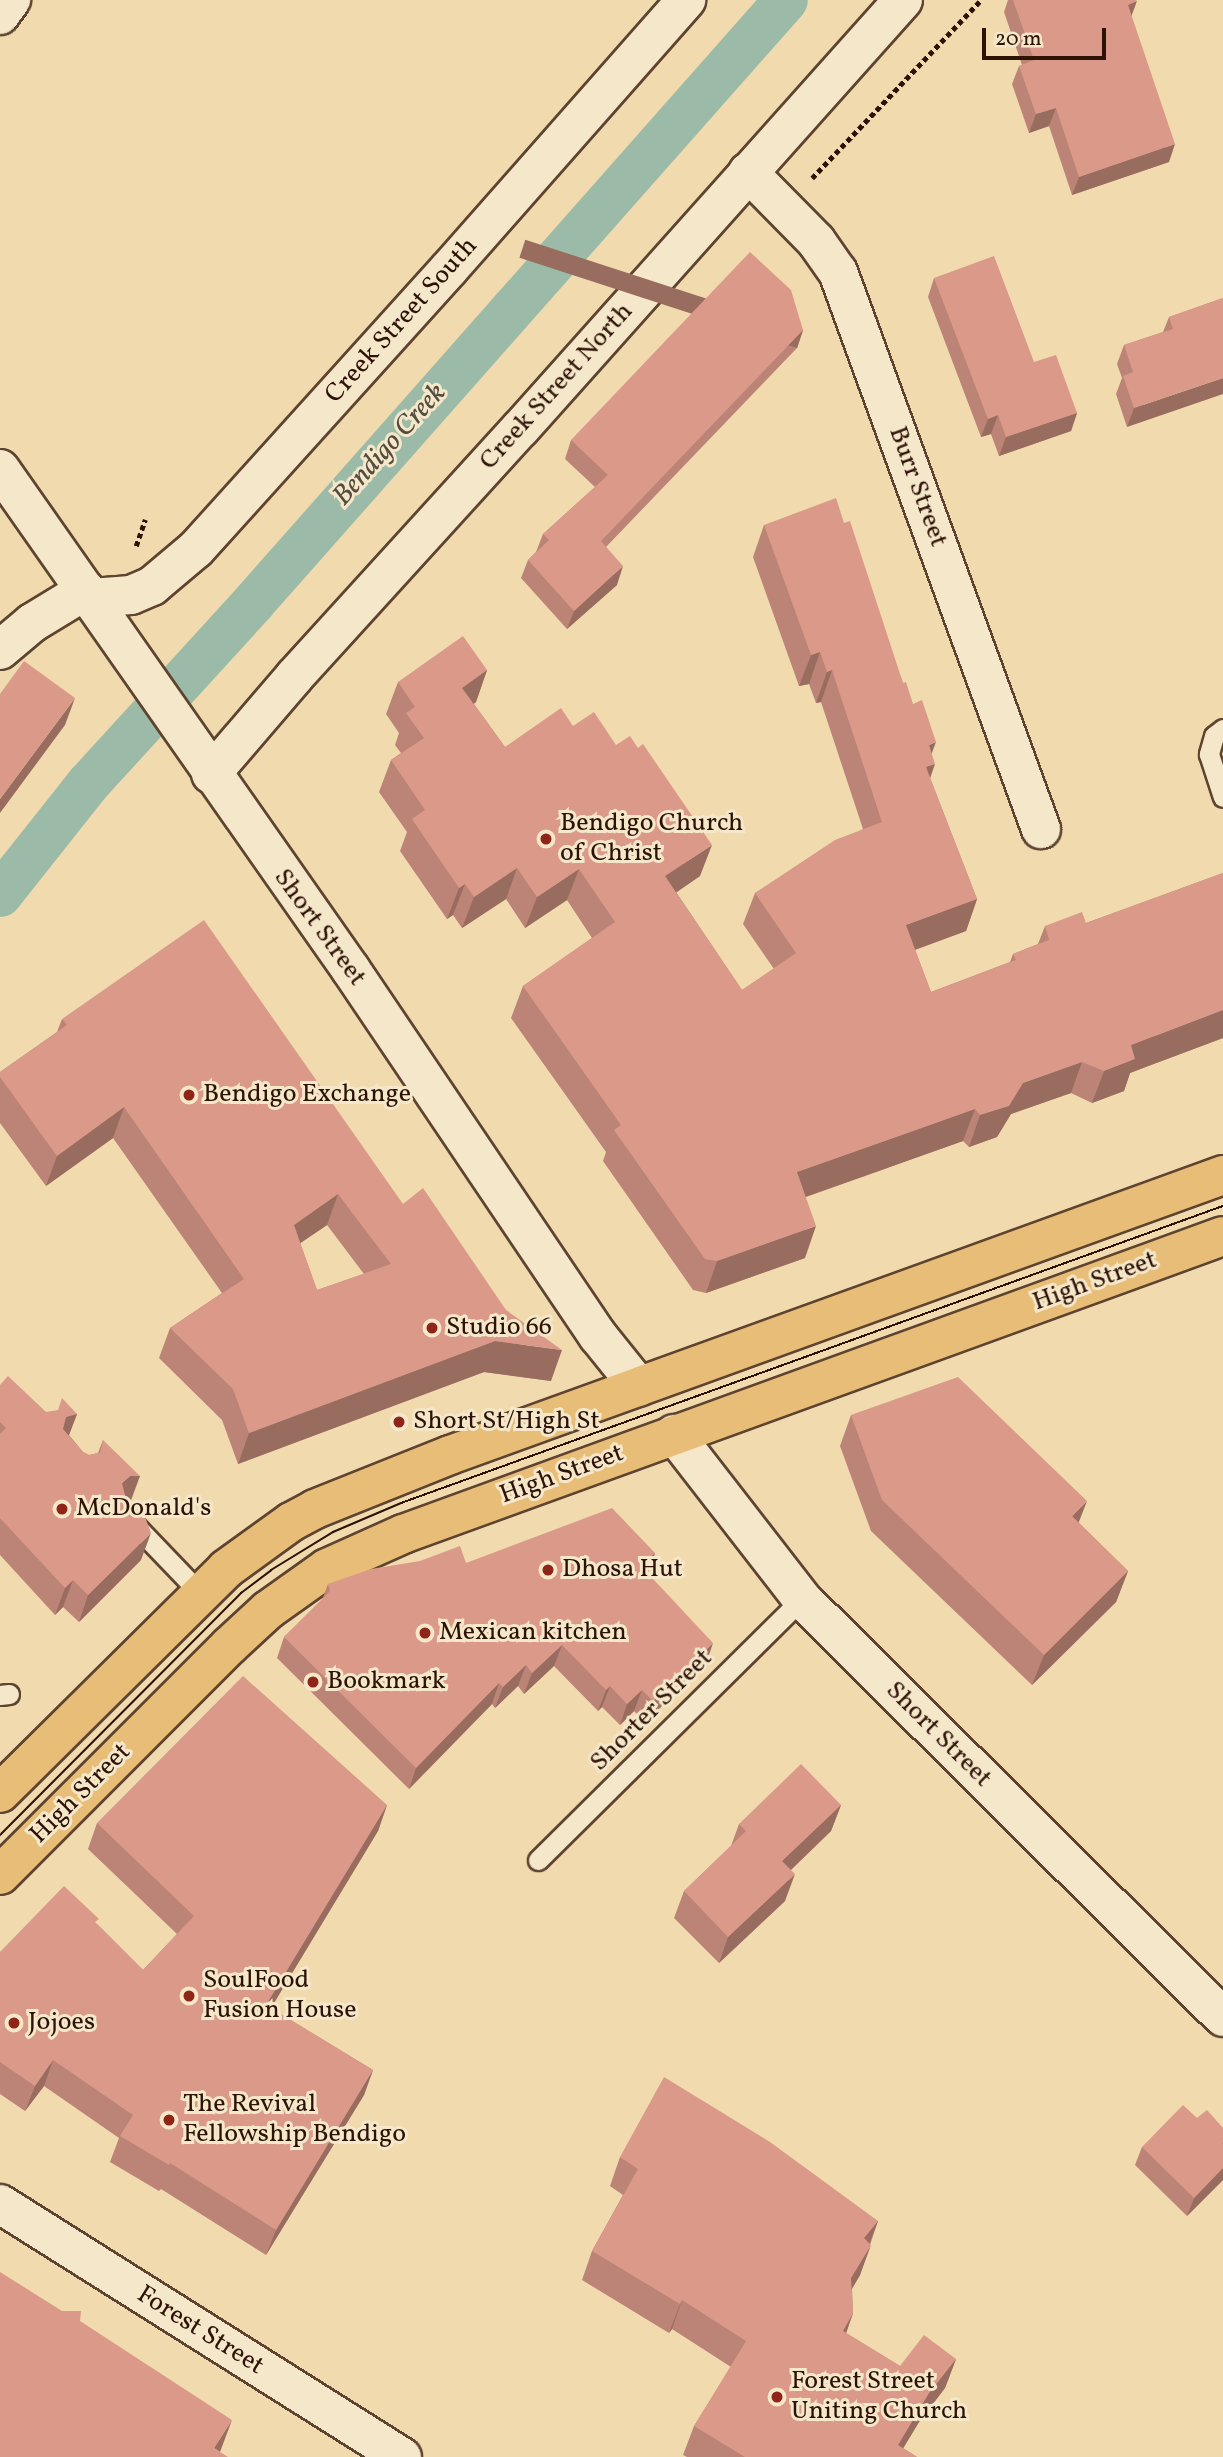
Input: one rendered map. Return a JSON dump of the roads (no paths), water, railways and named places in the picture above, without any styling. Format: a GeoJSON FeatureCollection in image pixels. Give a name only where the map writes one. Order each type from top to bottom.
{"type":"FeatureCollection","features":[{"type":"Feature","properties":{"kind":"highway"},"geometry":{"type":"LineString","coordinates":[[0,1793],[200,1593],[256,1547],[316,1508],[450,1455],[1223,1175]]}},
{"type":"Feature","properties":{"kind":"highway","name":"High Street"},"geometry":{"type":"LineString","coordinates":[[0,1875],[268,1610],[327,1568],[403,1534],[1223,1236]]}},
{"type":"Feature","properties":{"kind":"highway"},"geometry":{"type":"LineString","coordinates":[[639,1387],[674,1434]]}},
{"type":"Feature","properties":{"kind":"highway"},"geometry":{"type":"LineString","coordinates":[[57,1735],[100,1775]]}},
{"type":"Feature","properties":{"kind":"street"},"geometry":{"type":"LineString","coordinates":[[0,15],[11,0]]}},
{"type":"Feature","properties":{"kind":"street","name":"Creek Street South"},"geometry":{"type":"LineString","coordinates":[[88,594],[131,594],[152,586],[196,549],[449,269],[686,0]]}},
{"type":"Feature","properties":{"kind":"street","name":"Creek Street North"},"geometry":{"type":"LineString","coordinates":[[202,760],[294,677],[902,0]]}},
{"type":"Feature","properties":{"kind":"street","name":"Burr Street"},"geometry":{"type":"LineString","coordinates":[[748,172],[816,241],[838,272],[1041,829]]}},
{"type":"Feature","properties":{"kind":"street","name":"Short Street"},"geometry":{"type":"LineString","coordinates":[[0,468],[351,970],[598,1336],[639,1387]]}},
{"type":"Feature","properties":{"kind":"street"},"geometry":{"type":"LineString","coordinates":[[0,650],[32,623],[88,594]]}},
{"type":"Feature","properties":{"kind":"street","name":"Short Street"},"geometry":{"type":"LineString","coordinates":[[674,1434],[802,1599],[1223,2017]]}},
{"type":"Feature","properties":{"kind":"street","name":"Forest Street"},"geometry":{"type":"LineString","coordinates":[[0,2204],[402,2457]]}},
{"type":"Feature","properties":{"kind":"lane"},"geometry":{"type":"LineString","coordinates":[[1223,729],[1214,736],[1209,754],[1223,797]]}},
{"type":"Feature","properties":{"kind":"lane"},"geometry":{"type":"LineString","coordinates":[[124,1514],[200,1593]]}},
{"type":"Feature","properties":{"kind":"lane","name":"Shorter Street"},"geometry":{"type":"LineString","coordinates":[[538,1860],[802,1599]]}},
{"type":"Feature","properties":{"kind":"waterway","name":"Bendigo Creek"},"geometry":{"type":"LineString","coordinates":[[0,895],[88,784],[254,602],[786,0]]}},
{"type":"Feature","properties":{"kind":"tram line"},"geometry":{"type":"LineString","coordinates":[[0,1835],[241,1593],[271,1570],[333,1532],[401,1503],[1223,1206]]}},
{"type":"Feature","properties":{"kind":"place","name":"Bendigo Church of Christ"},"geometry":{"type":"Point","coordinates":[546,839]}},
{"type":"Feature","properties":{"kind":"place","name":"Bendigo Exchange"},"geometry":{"type":"Point","coordinates":[189,1095]}},
{"type":"Feature","properties":{"kind":"place","name":"Studio 66"},"geometry":{"type":"Point","coordinates":[432,1328]}},
{"type":"Feature","properties":{"kind":"place","name":"Short St/High St"},"geometry":{"type":"Point","coordinates":[399,1422]}},
{"type":"Feature","properties":{"kind":"place","name":"McDonald's"},"geometry":{"type":"Point","coordinates":[62,1509]}},
{"type":"Feature","properties":{"kind":"place","name":"Dhosa Hut"},"geometry":{"type":"Point","coordinates":[548,1570]}},
{"type":"Feature","properties":{"kind":"place","name":"Mexican kitchen"},"geometry":{"type":"Point","coordinates":[425,1633]}},
{"type":"Feature","properties":{"kind":"place","name":"Bookmark"},"geometry":{"type":"Point","coordinates":[313,1682]}},
{"type":"Feature","properties":{"kind":"place","name":"SoulFood Fusion House"},"geometry":{"type":"Point","coordinates":[189,1996]}},
{"type":"Feature","properties":{"kind":"place","name":"Jojoes"},"geometry":{"type":"Point","coordinates":[14,2023]}},
{"type":"Feature","properties":{"kind":"place","name":"The Revival Fellowship Bendigo"},"geometry":{"type":"Point","coordinates":[169,2120]}},
{"type":"Feature","properties":{"kind":"place","name":"Forest Street Uniting Church"},"geometry":{"type":"Point","coordinates":[777,2397]}}]}
